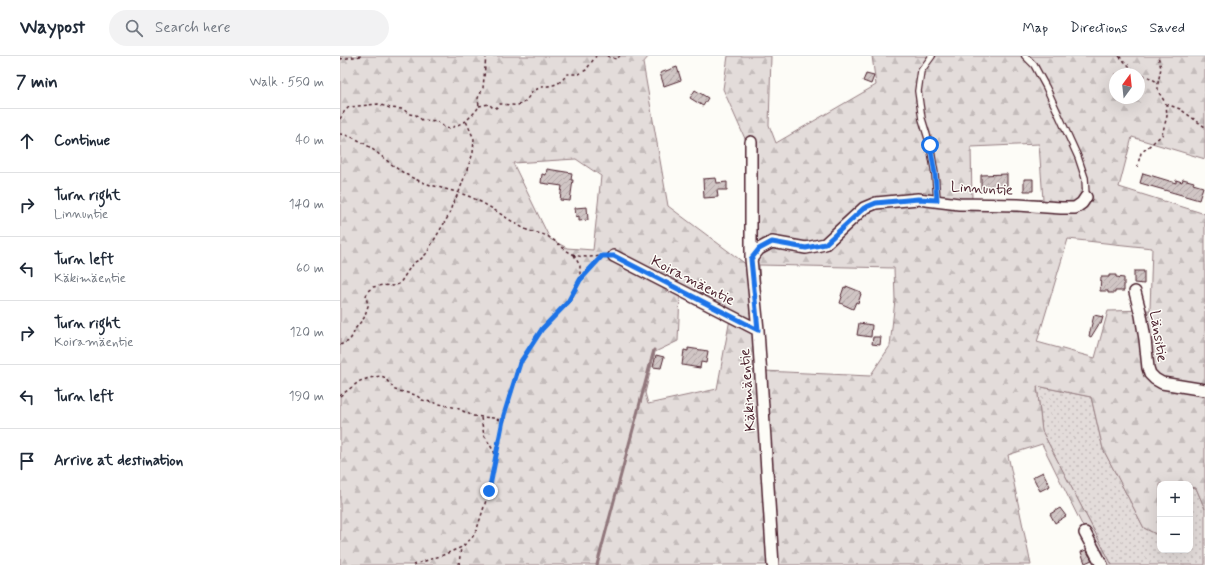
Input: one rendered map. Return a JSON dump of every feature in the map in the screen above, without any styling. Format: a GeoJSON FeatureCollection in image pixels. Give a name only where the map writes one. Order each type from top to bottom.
{"type":"FeatureCollection","features":[{"type":"Feature","properties":{"kind":"street","name":"Käkimäentie"},"geometry":{"type":"LineString","coordinates":[[751,142],[751,259],[758,330],[773,565]]}},
{"type":"Feature","properties":{"kind":"street","name":"Linnuntie"},"geometry":{"type":"LineString","coordinates":[[751,259],[759,249],[772,242],[806,248],[825,244],[864,208],[876,203],[918,199],[937,200],[960,204],[1075,208],[1082,204],[1086,197]]}},
{"type":"Feature","properties":{"kind":"street","name":"Koiramäentie"},"geometry":{"type":"LineString","coordinates":[[614,256],[758,330]]}},
{"type":"Feature","properties":{"kind":"street","name":"Länsitie"},"geometry":{"type":"LineString","coordinates":[[1135,292],[1141,314],[1150,374],[1162,383],[1205,390]]}},
{"type":"Feature","properties":{"kind":"street"},"geometry":{"type":"LineString","coordinates":[[1085,533],[1102,565]]}},
{"type":"Feature","properties":{"kind":"lane"},"geometry":{"type":"LineString","coordinates":[[932,56],[921,71],[918,91],[922,119],[933,160],[937,200]]}},
{"type":"Feature","properties":{"kind":"lane"},"geometry":{"type":"LineString","coordinates":[[1025,56],[1034,65],[1046,87],[1078,157],[1085,178],[1086,197]]}},
{"type":"Feature","properties":{"kind":"path"},"geometry":{"type":"LineString","coordinates":[[340,59],[361,56]]}},
{"type":"Feature","properties":{"kind":"path"},"geometry":{"type":"LineString","coordinates":[[340,120],[344,112],[349,107],[378,104],[390,108],[403,109],[408,114],[416,116],[422,120],[436,121],[449,129],[454,128],[466,121],[476,112],[478,98],[483,88],[486,56]]}},
{"type":"Feature","properties":{"kind":"path"},"geometry":{"type":"LineString","coordinates":[[478,106],[489,104],[493,108],[496,108],[500,104],[517,105],[528,99],[533,91],[555,85],[567,74],[578,74],[586,70],[596,56]]}},
{"type":"Feature","properties":{"kind":"path"},"geometry":{"type":"LineString","coordinates":[[607,56],[616,59],[620,56]]}},
{"type":"Feature","properties":{"kind":"path"},"geometry":{"type":"LineString","coordinates":[[1119,56],[1131,68],[1150,77],[1158,83]]}},
{"type":"Feature","properties":{"kind":"path"},"geometry":{"type":"LineString","coordinates":[[1137,167],[1141,153],[1162,135],[1167,116],[1166,104],[1158,91],[1161,68],[1158,56]]}},
{"type":"Feature","properties":{"kind":"path"},"geometry":{"type":"LineString","coordinates":[[1166,104],[1180,109],[1205,127]]}},
{"type":"Feature","properties":{"kind":"path"},"geometry":{"type":"LineString","coordinates":[[340,345],[349,341],[355,329],[364,318],[368,306],[366,296],[368,291],[373,287],[383,285],[393,286],[398,284],[413,263],[421,259],[427,253],[449,215],[473,153],[474,139],[466,121]]}},
{"type":"Feature","properties":{"kind":"path"},"geometry":{"type":"LineString","coordinates":[[340,134],[351,136],[366,145],[410,177],[459,192],[478,200],[530,231],[547,236],[574,255],[580,266],[580,280]]}},
{"type":"Feature","properties":{"kind":"path"},"geometry":{"type":"LineString","coordinates":[[574,255],[588,257],[614,256]]}},
{"type":"Feature","properties":{"kind":"path"},"geometry":{"type":"LineString","coordinates":[[413,565],[443,556],[462,547],[472,538],[477,529],[489,491],[503,421],[520,363],[542,329],[568,302],[580,280],[602,256]]}},
{"type":"Feature","properties":{"kind":"path"},"geometry":{"type":"LineString","coordinates":[[340,396],[360,381],[380,376],[384,377],[395,390],[416,395],[422,400],[458,408],[473,416],[493,418],[503,421]]}},
{"type":"Feature","properties":{"kind":"path"},"geometry":{"type":"LineString","coordinates":[[481,418],[484,435],[496,455]]}},
{"type":"Feature","properties":{"kind":"path"},"geometry":{"type":"LineString","coordinates":[[459,565],[462,547]]}},
{"type":"Feature","properties":{"kind":"green space"},"geometry":{"type":"Polygon","coordinates":[[[340,56],[649,56],[643,63],[668,206],[747,265],[746,141],[723,89],[728,56],[771,56],[769,125],[776,143],[876,85],[872,56],[1205,56],[1205,159],[1132,137],[1119,187],[1205,214],[1205,509],[1196,488],[1193,488],[1193,481],[1157,481],[1157,534],[1144,528],[1103,449],[1091,397],[1037,386],[1042,431],[1112,565],[1102,565],[1042,444],[1008,455],[1031,565],[340,565],[340,56]],[[1039,144],[971,147],[972,200],[1043,200],[1039,144]],[[576,159],[513,163],[550,239],[567,248],[593,250],[601,176],[576,159]],[[1068,239],[1037,342],[1095,358],[1108,311],[1150,310],[1152,248],[1068,239]],[[759,265],[764,371],[870,376],[890,346],[895,300],[894,268],[759,265]],[[680,295],[678,341],[655,352],[645,393],[648,404],[717,389],[730,319],[680,295]]]}},
{"type":"Feature","properties":{"kind":"green space"},"geometry":{"type":"Polygon","coordinates":[[[1037,386],[1091,397],[1103,449],[1144,528],[1157,534],[1157,553],[1193,553],[1193,488],[1196,488],[1205,509],[1205,565],[1112,565],[1042,431],[1037,386]]]}},
{"type":"Feature","properties":{"kind":"building"},"geometry":{"type":"Polygon","coordinates":[[[677,67],[681,80],[664,86],[660,73],[677,67]]]}},
{"type":"Feature","properties":{"kind":"building"},"geometry":{"type":"Polygon","coordinates":[[[866,74],[874,76],[871,84],[863,81],[866,74]]]}},
{"type":"Feature","properties":{"kind":"building"},"geometry":{"type":"Polygon","coordinates":[[[695,90],[708,98],[703,106],[690,98],[695,90]]]}},
{"type":"Feature","properties":{"kind":"building"},"geometry":{"type":"Polygon","coordinates":[[[547,169],[572,173],[571,180],[573,180],[570,201],[560,200],[562,186],[541,183],[542,174],[546,175],[547,169]]]}},
{"type":"Feature","properties":{"kind":"building"},"geometry":{"type":"Polygon","coordinates":[[[1143,173],[1176,183],[1176,180],[1182,182],[1183,179],[1194,182],[1193,184],[1203,187],[1199,200],[1140,183],[1143,173]]]}},
{"type":"Feature","properties":{"kind":"building"},"geometry":{"type":"Polygon","coordinates":[[[1007,174],[1007,189],[981,189],[981,175],[1007,174]]]}},
{"type":"Feature","properties":{"kind":"building"},"geometry":{"type":"Polygon","coordinates":[[[716,178],[717,183],[727,182],[727,190],[717,190],[718,197],[704,198],[703,179],[716,178]]]}},
{"type":"Feature","properties":{"kind":"building"},"geometry":{"type":"Polygon","coordinates":[[[1024,179],[1033,179],[1033,191],[1024,191],[1024,179]]]}},
{"type":"Feature","properties":{"kind":"building"},"geometry":{"type":"Polygon","coordinates":[[[587,207],[588,220],[579,221],[579,216],[576,217],[575,208],[587,207]]]}},
{"type":"Feature","properties":{"kind":"building"},"geometry":{"type":"Polygon","coordinates":[[[1134,271],[1144,271],[1144,284],[1134,283],[1134,271]]]}},
{"type":"Feature","properties":{"kind":"building"},"geometry":{"type":"Polygon","coordinates":[[[1109,275],[1116,275],[1116,277],[1124,278],[1124,291],[1108,293],[1108,291],[1100,291],[1101,277],[1109,277],[1109,275]]]}},
{"type":"Feature","properties":{"kind":"building"},"geometry":{"type":"Polygon","coordinates":[[[846,286],[861,292],[858,303],[856,302],[853,309],[840,303],[844,287],[846,288],[846,286]]]}},
{"type":"Feature","properties":{"kind":"building"},"geometry":{"type":"Polygon","coordinates":[[[1094,315],[1103,317],[1101,324],[1099,324],[1091,337],[1089,336],[1094,315]]]}},
{"type":"Feature","properties":{"kind":"building"},"geometry":{"type":"Polygon","coordinates":[[[859,323],[872,325],[871,337],[857,335],[859,323]]]}},
{"type":"Feature","properties":{"kind":"building"},"geometry":{"type":"Polygon","coordinates":[[[873,337],[881,337],[880,345],[872,344],[873,337]]]}},
{"type":"Feature","properties":{"kind":"building"},"geometry":{"type":"Polygon","coordinates":[[[688,348],[708,351],[706,363],[701,362],[700,368],[682,365],[684,350],[688,351],[688,348]]]}},
{"type":"Feature","properties":{"kind":"building"},"geometry":{"type":"Polygon","coordinates":[[[656,355],[664,357],[661,368],[653,367],[656,355]]]}},
{"type":"Feature","properties":{"kind":"building"},"geometry":{"type":"Polygon","coordinates":[[[1043,472],[1050,486],[1040,491],[1033,477],[1043,472]]]}},
{"type":"Feature","properties":{"kind":"building"},"geometry":{"type":"Polygon","coordinates":[[[1060,508],[1066,516],[1055,523],[1050,514],[1060,508]]]}},
{"type":"Feature","properties":{"kind":"building"},"geometry":{"type":"Polygon","coordinates":[[[1086,550],[1092,560],[1085,563],[1081,552],[1086,550]]]}},
{"type":"Feature","properties":{"kind":"waterway"},"geometry":{"type":"LineString","coordinates":[[597,565],[654,350]]}},
{"type":"Feature","properties":{"kind":"route"},"geometry":{"type":"LineString","coordinates":[[489,491],[504,415],[520,363],[542,329],[568,302],[580,280],[602,256],[614,256],[758,330],[751,259],[759,249],[772,242],[806,248],[825,244],[864,208],[876,203],[918,199],[937,200],[935,174],[930,145]]}}]}
